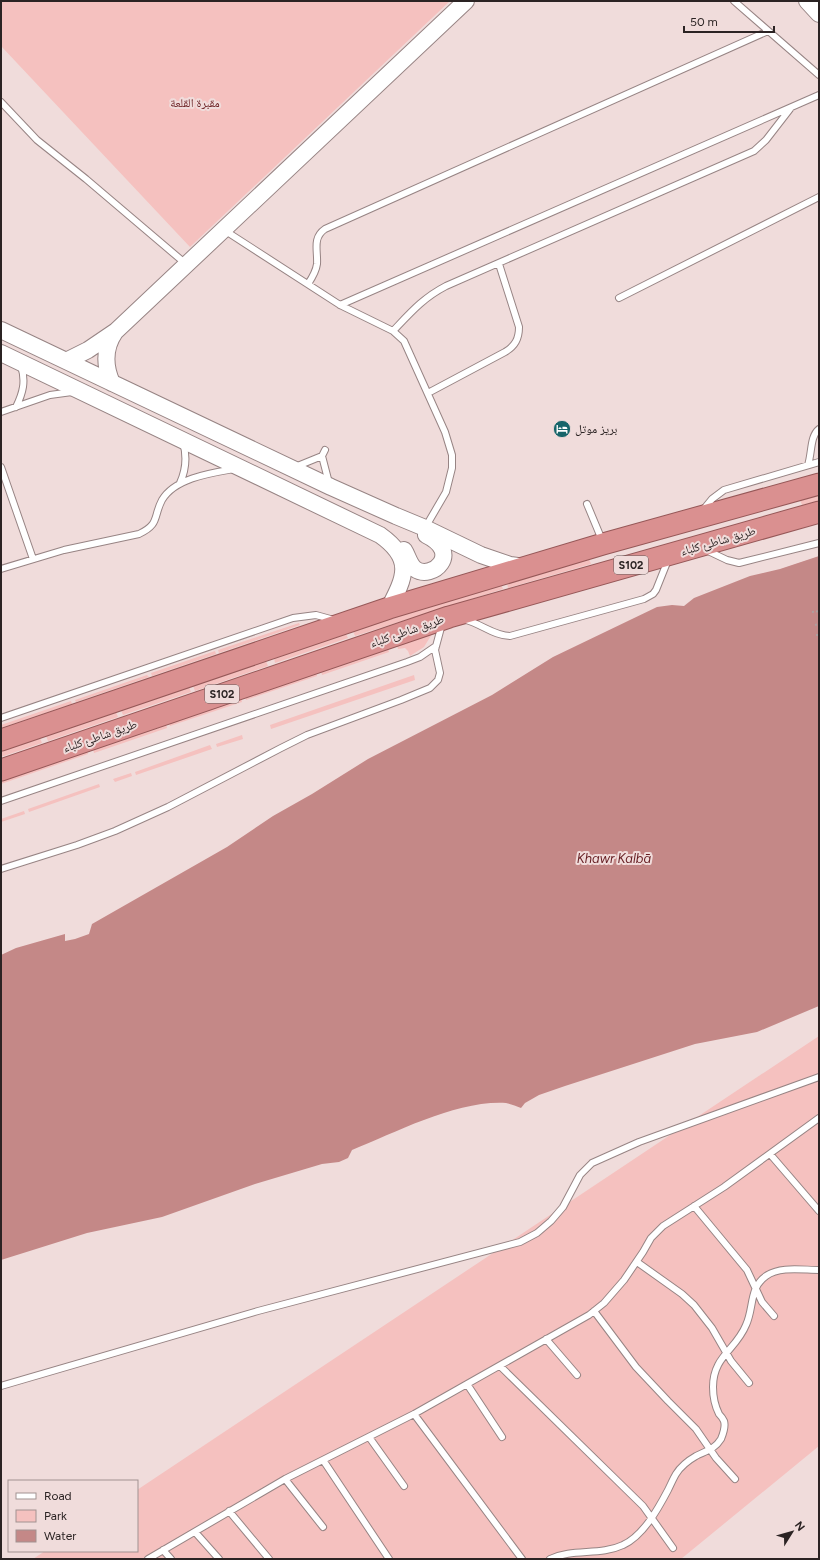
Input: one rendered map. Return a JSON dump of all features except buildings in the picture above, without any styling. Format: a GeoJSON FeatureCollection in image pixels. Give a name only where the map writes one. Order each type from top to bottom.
{"type":"FeatureCollection","features":[{"type":"Feature","properties":{"kind":"highway","name":"S102"},"geometry":{"type":"LineString","coordinates":[[1,740],[389,608],[603,544],[819,484]]}},
{"type":"Feature","properties":{"kind":"highway"},"geometry":{"type":"LineString","coordinates":[[698,546],[730,525],[782,509],[792,500],[794,491]]}},
{"type":"Feature","properties":{"kind":"highway","name":"طريق شاطئ كلباء"},"geometry":{"type":"LineString","coordinates":[[1,770],[446,618],[819,512]]}},
{"type":"Feature","properties":{"kind":"street"},"geometry":{"type":"LineString","coordinates":[[66,361],[88,350],[116,331],[466,1]]}},
{"type":"Feature","properties":{"kind":"street"},"geometry":{"type":"LineString","coordinates":[[806,1],[819,14]]}},
{"type":"Feature","properties":{"kind":"street"},"geometry":{"type":"LineString","coordinates":[[1,330],[331,487],[425,528],[481,555],[525,567]]}},
{"type":"Feature","properties":{"kind":"street"},"geometry":{"type":"LineString","coordinates":[[112,382],[107,370],[106,356],[109,342],[116,331]]}},
{"type":"Feature","properties":{"kind":"street"},"geometry":{"type":"LineString","coordinates":[[1,353],[372,530],[394,546],[402,561],[404,569],[401,585],[389,608]]}},
{"type":"Feature","properties":{"kind":"street"},"geometry":{"type":"LineString","coordinates":[[372,530],[384,533],[395,539],[404,549],[411,565],[418,571],[428,572],[436,568],[442,560],[443,550],[441,546],[433,539],[416,530],[396,516]]}},
{"type":"Feature","properties":{"kind":"lane"},"geometry":{"type":"LineString","coordinates":[[734,1],[819,75]]}},
{"type":"Feature","properties":{"kind":"lane"},"geometry":{"type":"LineString","coordinates":[[308,284],[316,269],[317,238],[325,229],[768,31]]}},
{"type":"Feature","properties":{"kind":"lane"},"geometry":{"type":"LineString","coordinates":[[340,305],[819,95]]}},
{"type":"Feature","properties":{"kind":"lane"},"geometry":{"type":"LineString","coordinates":[[1,102],[37,140],[186,264]]}},
{"type":"Feature","properties":{"kind":"lane"},"geometry":{"type":"LineString","coordinates":[[393,331],[421,302],[432,294],[746,156],[766,140],[791,108]]}},
{"type":"Feature","properties":{"kind":"lane"},"geometry":{"type":"LineString","coordinates":[[619,298],[819,197]]}},
{"type":"Feature","properties":{"kind":"lane"},"geometry":{"type":"LineString","coordinates":[[223,230],[340,305],[393,331],[404,341],[428,393],[449,443],[452,455],[452,468],[446,492],[425,528]]}},
{"type":"Feature","properties":{"kind":"lane"},"geometry":{"type":"LineString","coordinates":[[428,393],[512,348],[517,342],[519,327],[499,264]]}},
{"type":"Feature","properties":{"kind":"lane"},"geometry":{"type":"LineString","coordinates":[[16,407],[24,385],[23,372],[18,361]]}},
{"type":"Feature","properties":{"kind":"lane"},"geometry":{"type":"LineString","coordinates":[[1,412],[50,395],[82,392]]}},
{"type":"Feature","properties":{"kind":"lane"},"geometry":{"type":"LineString","coordinates":[[808,465],[814,434],[819,429]]}},
{"type":"Feature","properties":{"kind":"lane"},"geometry":{"type":"LineString","coordinates":[[180,483],[186,461],[186,454],[182,439]]}},
{"type":"Feature","properties":{"kind":"lane"},"geometry":{"type":"LineString","coordinates":[[813,444],[819,452]]}},
{"type":"Feature","properties":{"kind":"lane"},"geometry":{"type":"LineString","coordinates":[[292,468],[322,456],[325,450]]}},
{"type":"Feature","properties":{"kind":"lane"},"geometry":{"type":"LineString","coordinates":[[322,456],[331,487]]}},
{"type":"Feature","properties":{"kind":"lane"},"geometry":{"type":"LineString","coordinates":[[696,518],[712,499],[724,490],[819,462]]}},
{"type":"Feature","properties":{"kind":"lane"},"geometry":{"type":"LineString","coordinates":[[1,467],[33,559]]}},
{"type":"Feature","properties":{"kind":"lane"},"geometry":{"type":"LineString","coordinates":[[1,569],[64,550],[133,536],[143,532],[154,523],[159,507],[172,488],[180,483],[224,471],[243,469]]}},
{"type":"Feature","properties":{"kind":"lane"},"geometry":{"type":"LineString","coordinates":[[587,504],[603,544]]}},
{"type":"Feature","properties":{"kind":"lane"},"geometry":{"type":"LineString","coordinates":[[698,546],[727,560],[739,563],[819,543]]}},
{"type":"Feature","properties":{"kind":"lane"},"geometry":{"type":"LineString","coordinates":[[1,869],[77,845],[115,831],[174,804],[307,735],[430,688],[438,680],[440,673],[435,654],[436,646],[446,618],[473,621],[505,636],[524,633],[649,597],[656,590],[670,554]]}},
{"type":"Feature","properties":{"kind":"lane"},"geometry":{"type":"LineString","coordinates":[[1,718],[293,618],[316,615],[344,623]]}},
{"type":"Feature","properties":{"kind":"lane"},"geometry":{"type":"LineString","coordinates":[[1,801],[407,662],[436,646]]}},
{"type":"Feature","properties":{"kind":"lane"},"geometry":{"type":"LineString","coordinates":[[1,1386],[258,1311],[520,1242],[536,1233],[551,1221],[563,1207],[580,1175],[592,1163],[639,1142],[819,1077]]}},
{"type":"Feature","properties":{"kind":"lane"},"geometry":{"type":"LineString","coordinates":[[148,1559],[285,1479],[370,1438],[546,1340],[594,1311],[614,1292],[637,1262],[656,1231],[770,1154],[819,1118]]}},
{"type":"Feature","properties":{"kind":"lane"},"geometry":{"type":"LineString","coordinates":[[770,1154],[819,1211]]}},
{"type":"Feature","properties":{"kind":"lane"},"geometry":{"type":"LineString","coordinates":[[694,1206],[747,1270],[762,1302],[774,1316]]}},
{"type":"Feature","properties":{"kind":"lane"},"geometry":{"type":"LineString","coordinates":[[637,1262],[682,1294],[694,1305],[712,1328],[726,1352],[749,1383]]}},
{"type":"Feature","properties":{"kind":"lane"},"geometry":{"type":"LineString","coordinates":[[550,1559],[564,1554],[608,1550],[622,1546],[637,1537],[644,1530],[681,1467],[697,1455],[710,1450],[721,1438],[724,1421],[715,1404],[713,1386],[716,1370],[719,1362],[736,1342],[746,1326],[750,1316],[756,1288],[766,1276],[778,1270],[819,1270]]}},
{"type":"Feature","properties":{"kind":"lane"},"geometry":{"type":"LineString","coordinates":[[594,1311],[636,1367],[696,1429],[710,1450],[735,1479]]}},
{"type":"Feature","properties":{"kind":"lane"},"geometry":{"type":"LineString","coordinates":[[546,1340],[578,1375]]}},
{"type":"Feature","properties":{"kind":"lane"},"geometry":{"type":"LineString","coordinates":[[500,1366],[563,1426],[652,1516],[674,1548]]}},
{"type":"Feature","properties":{"kind":"lane"},"geometry":{"type":"LineString","coordinates":[[468,1384],[502,1436]]}},
{"type":"Feature","properties":{"kind":"lane"},"geometry":{"type":"LineString","coordinates":[[414,1414],[522,1559]]}},
{"type":"Feature","properties":{"kind":"lane"},"geometry":{"type":"LineString","coordinates":[[370,1438],[404,1486]]}},
{"type":"Feature","properties":{"kind":"lane"},"geometry":{"type":"LineString","coordinates":[[323,1460],[389,1559]]}},
{"type":"Feature","properties":{"kind":"lane"},"geometry":{"type":"LineString","coordinates":[[285,1479],[323,1527]]}},
{"type":"Feature","properties":{"kind":"lane"},"geometry":{"type":"LineString","coordinates":[[229,1511],[269,1559]]}},
{"type":"Feature","properties":{"kind":"lane"},"geometry":{"type":"LineString","coordinates":[[195,1532],[219,1559]]}},
{"type":"Feature","properties":{"kind":"lane"},"geometry":{"type":"LineString","coordinates":[[163,1550],[171,1559]]}},
{"type":"Feature","properties":{"kind":"path"},"geometry":{"type":"LineString","coordinates":[[812,612],[819,611]]}},
{"type":"Feature","properties":{"kind":"path"},"geometry":{"type":"LineString","coordinates":[[814,625],[819,624]]}},
{"type":"Feature","properties":{"kind":"green space","name":"مقبرة القلعة"},"geometry":{"type":"Polygon","coordinates":[[[1,1],[450,1],[190,247],[1,46],[1,1]]]}},
{"type":"Feature","properties":{"kind":"green space"},"geometry":{"type":"Polygon","coordinates":[[[819,494],[819,501],[802,505],[800,500],[819,494]]]}},
{"type":"Feature","properties":{"kind":"green space"},"geometry":{"type":"Polygon","coordinates":[[[589,559],[591,564],[508,588],[507,583],[589,559]]]}},
{"type":"Feature","properties":{"kind":"green space"},"geometry":{"type":"Polygon","coordinates":[[[501,584],[503,589],[355,636],[353,631],[501,584]]]}},
{"type":"Feature","properties":{"kind":"green space"},"geometry":{"type":"Polygon","coordinates":[[[299,623],[300,625],[219,653],[218,650],[299,623]]]}},
{"type":"Feature","properties":{"kind":"green space"},"geometry":{"type":"Polygon","coordinates":[[[346,634],[348,638],[275,663],[274,658],[346,634]]]}},
{"type":"Feature","properties":{"kind":"green space"},"geometry":{"type":"Polygon","coordinates":[[[432,634],[424,647],[410,656],[405,648],[398,649],[397,645],[432,634]]]}},
{"type":"Feature","properties":{"kind":"green space"},"geometry":{"type":"Polygon","coordinates":[[[388,648],[389,652],[322,675],[321,671],[388,648]]]}},
{"type":"Feature","properties":{"kind":"green space"},"geometry":{"type":"Polygon","coordinates":[[[215,651],[216,654],[152,676],[151,673],[215,651]]]}},
{"type":"Feature","properties":{"kind":"green space"},"geometry":{"type":"Polygon","coordinates":[[[266,661],[268,666],[195,691],[193,686],[266,661]]]}},
{"type":"Feature","properties":{"kind":"green space"},"geometry":{"type":"Polygon","coordinates":[[[316,673],[317,676],[246,700],[245,697],[316,673]]]}},
{"type":"Feature","properties":{"kind":"green space"},"geometry":{"type":"Polygon","coordinates":[[[147,675],[149,677],[76,702],[75,700],[147,675]]]}},
{"type":"Feature","properties":{"kind":"green space"},"geometry":{"type":"Polygon","coordinates":[[[414,675],[415,680],[271,729],[270,725],[414,675]]]}},
{"type":"Feature","properties":{"kind":"green space"},"geometry":{"type":"Polygon","coordinates":[[[189,687],[191,692],[123,715],[121,710],[189,687]]]}},
{"type":"Feature","properties":{"kind":"green space"},"geometry":{"type":"Polygon","coordinates":[[[241,698],[242,702],[170,726],[169,723],[241,698]]]}},
{"type":"Feature","properties":{"kind":"green space"},"geometry":{"type":"Polygon","coordinates":[[[71,701],[72,704],[1,728],[1,725],[71,701]]]}},
{"type":"Feature","properties":{"kind":"green space"},"geometry":{"type":"Polygon","coordinates":[[[116,712],[118,717],[48,741],[46,736],[116,712]]]}},
{"type":"Feature","properties":{"kind":"green space"},"geometry":{"type":"Polygon","coordinates":[[[166,724],[167,728],[94,753],[93,749],[166,724]]]}},
{"type":"Feature","properties":{"kind":"green space"},"geometry":{"type":"Polygon","coordinates":[[[242,735],[243,739],[217,747],[216,744],[242,735]]]}},
{"type":"Feature","properties":{"kind":"green space"},"geometry":{"type":"Polygon","coordinates":[[[40,738],[42,743],[1,757],[1,751],[40,738]]]}},
{"type":"Feature","properties":{"kind":"green space"},"geometry":{"type":"Polygon","coordinates":[[[210,745],[212,749],[136,775],[135,772],[210,745]]]}},
{"type":"Feature","properties":{"kind":"green space"},"geometry":{"type":"Polygon","coordinates":[[[87,751],[88,754],[1,784],[1,781],[87,751]]]}},
{"type":"Feature","properties":{"kind":"green space"},"geometry":{"type":"Polygon","coordinates":[[[131,773],[132,776],[115,782],[113,779],[131,773]]]}},
{"type":"Feature","properties":{"kind":"green space"},"geometry":{"type":"Polygon","coordinates":[[[99,784],[100,787],[29,812],[28,809],[99,784]]]}},
{"type":"Feature","properties":{"kind":"green space"},"geometry":{"type":"Polygon","coordinates":[[[24,811],[25,814],[1,822],[1,819],[24,811]]]}},
{"type":"Feature","properties":{"kind":"green space"},"geometry":{"type":"Polygon","coordinates":[[[819,1036],[819,1446],[681,1559],[33,1559],[44,1552],[138,1552],[138,1489],[819,1036]]]}},
{"type":"Feature","properties":{"kind":"water","name":"Khawr Kalbā"},"geometry":{"type":"Polygon","coordinates":[[[819,556],[819,1006],[757,1032],[695,1044],[565,1086],[539,1095],[525,1103],[521,1108],[506,1103],[487,1103],[448,1112],[408,1126],[352,1150],[348,1158],[339,1162],[322,1164],[255,1184],[162,1217],[87,1233],[1,1260],[1,955],[16,948],[65,934],[65,941],[89,934],[92,924],[227,847],[273,816],[312,794],[368,759],[492,695],[553,657],[657,607],[672,605],[684,606],[694,598],[750,576],[780,569],[819,556]]]}},
{"type":"Feature","properties":{"kind":"place","name":"بريز موتل"},"geometry":{"type":"Point","coordinates":[562,429]}}]}
